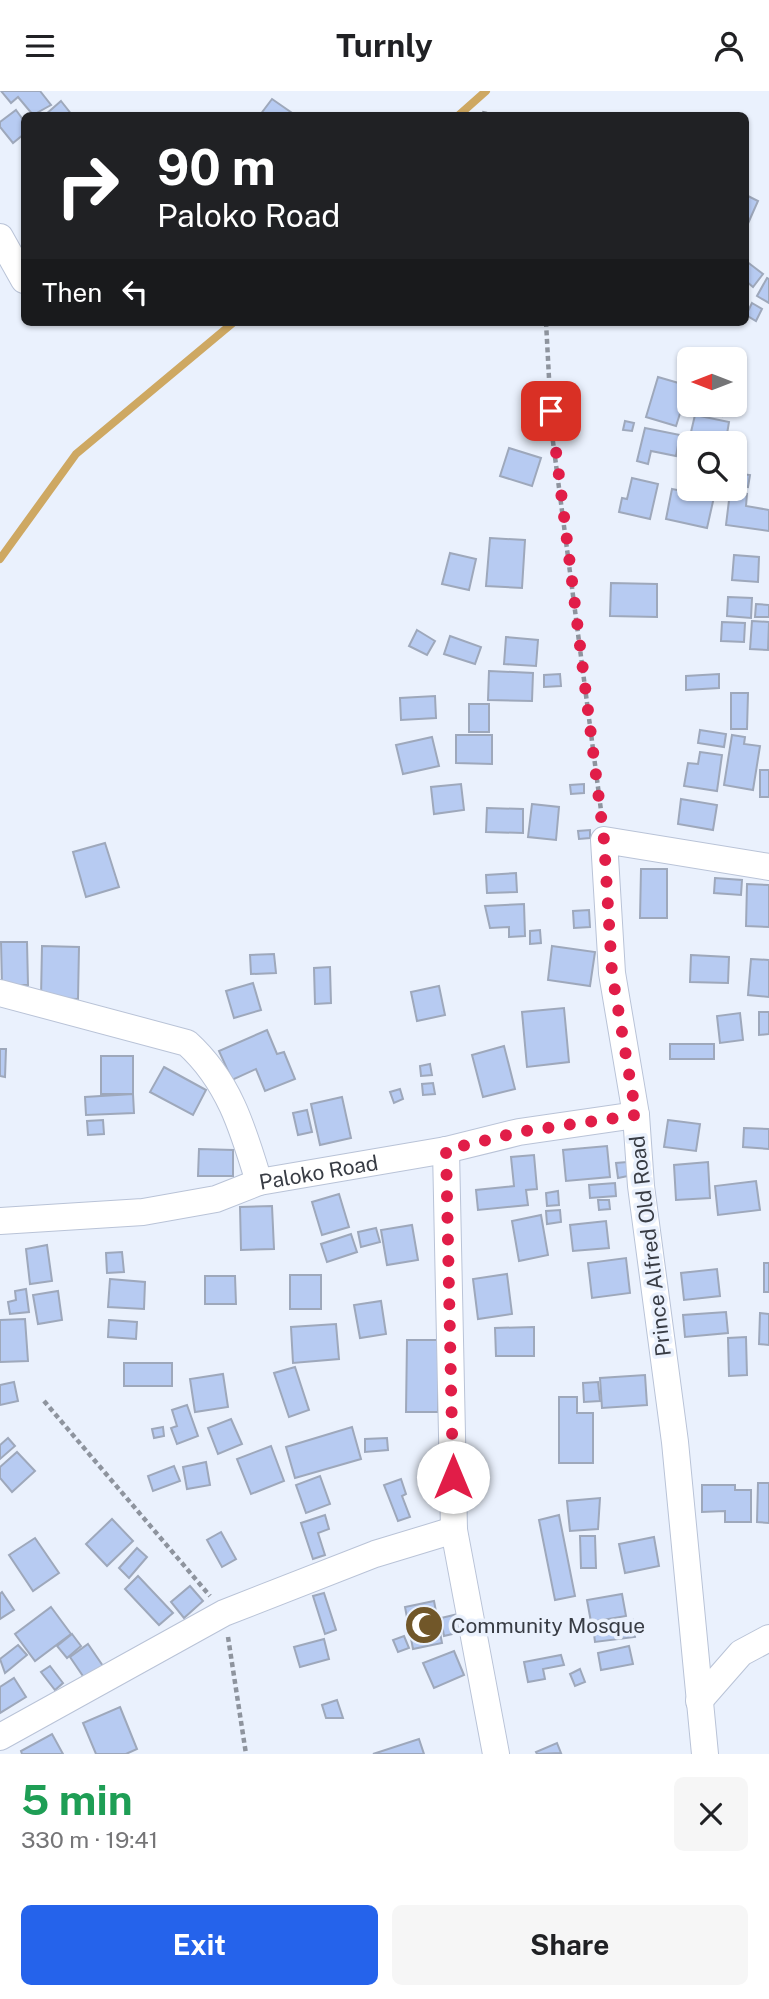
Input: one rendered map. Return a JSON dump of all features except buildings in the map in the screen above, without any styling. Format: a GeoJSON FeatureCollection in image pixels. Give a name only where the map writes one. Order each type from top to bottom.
{"type":"FeatureCollection","features":[{"type":"Feature","properties":{"kind":"street"},"geometry":{"type":"LineString","coordinates":[[0,237],[21,275]]}},
{"type":"Feature","properties":{"kind":"street"},"geometry":{"type":"LineString","coordinates":[[604,840],[769,867]]}},
{"type":"Feature","properties":{"kind":"street","name":"Prince Alfred Old Road"},"geometry":{"type":"LineString","coordinates":[[604,840],[612,973],[636,1115],[642,1200],[675,1442],[705,1754]]}},
{"type":"Feature","properties":{"kind":"street"},"geometry":{"type":"LineString","coordinates":[[0,993],[187,1043],[208,1063],[239,1116],[259,1182]]}},
{"type":"Feature","properties":{"kind":"street","name":"Paloko Road"},"geometry":{"type":"LineString","coordinates":[[0,1221],[143,1212],[216,1199],[259,1182],[446,1150],[519,1132],[636,1115]]}},
{"type":"Feature","properties":{"kind":"street"},"geometry":{"type":"LineString","coordinates":[[446,1150],[454,1530],[496,1754]]}},
{"type":"Feature","properties":{"kind":"street"},"geometry":{"type":"LineString","coordinates":[[0,1737],[224,1613],[374,1554],[454,1530]]}},
{"type":"Feature","properties":{"kind":"street"},"geometry":{"type":"LineString","coordinates":[[699,1701],[741,1653],[769,1638]]}},
{"type":"Feature","properties":{"kind":"path"},"geometry":{"type":"LineString","coordinates":[[546,326],[552,434],[604,840]]}},
{"type":"Feature","properties":{"kind":"path"},"geometry":{"type":"LineString","coordinates":[[44,1401],[224,1613],[246,1754]]}},
{"type":"Feature","properties":{"kind":"waterway"},"geometry":{"type":"LineString","coordinates":[[462,112],[486,91]]}},
{"type":"Feature","properties":{"kind":"waterway"},"geometry":{"type":"LineString","coordinates":[[0,559],[76,454],[229,326]]}},
{"type":"Feature","properties":{"kind":"place","name":"Community Mosque"},"geometry":{"type":"Point","coordinates":[424,1625]}},
{"type":"Feature","properties":{"kind":"route"},"geometry":{"type":"LineString","coordinates":[[453,1477],[453,1375],[446,1150],[519,1132],[636,1115],[612,973],[604,840],[551,411]]}}]}
